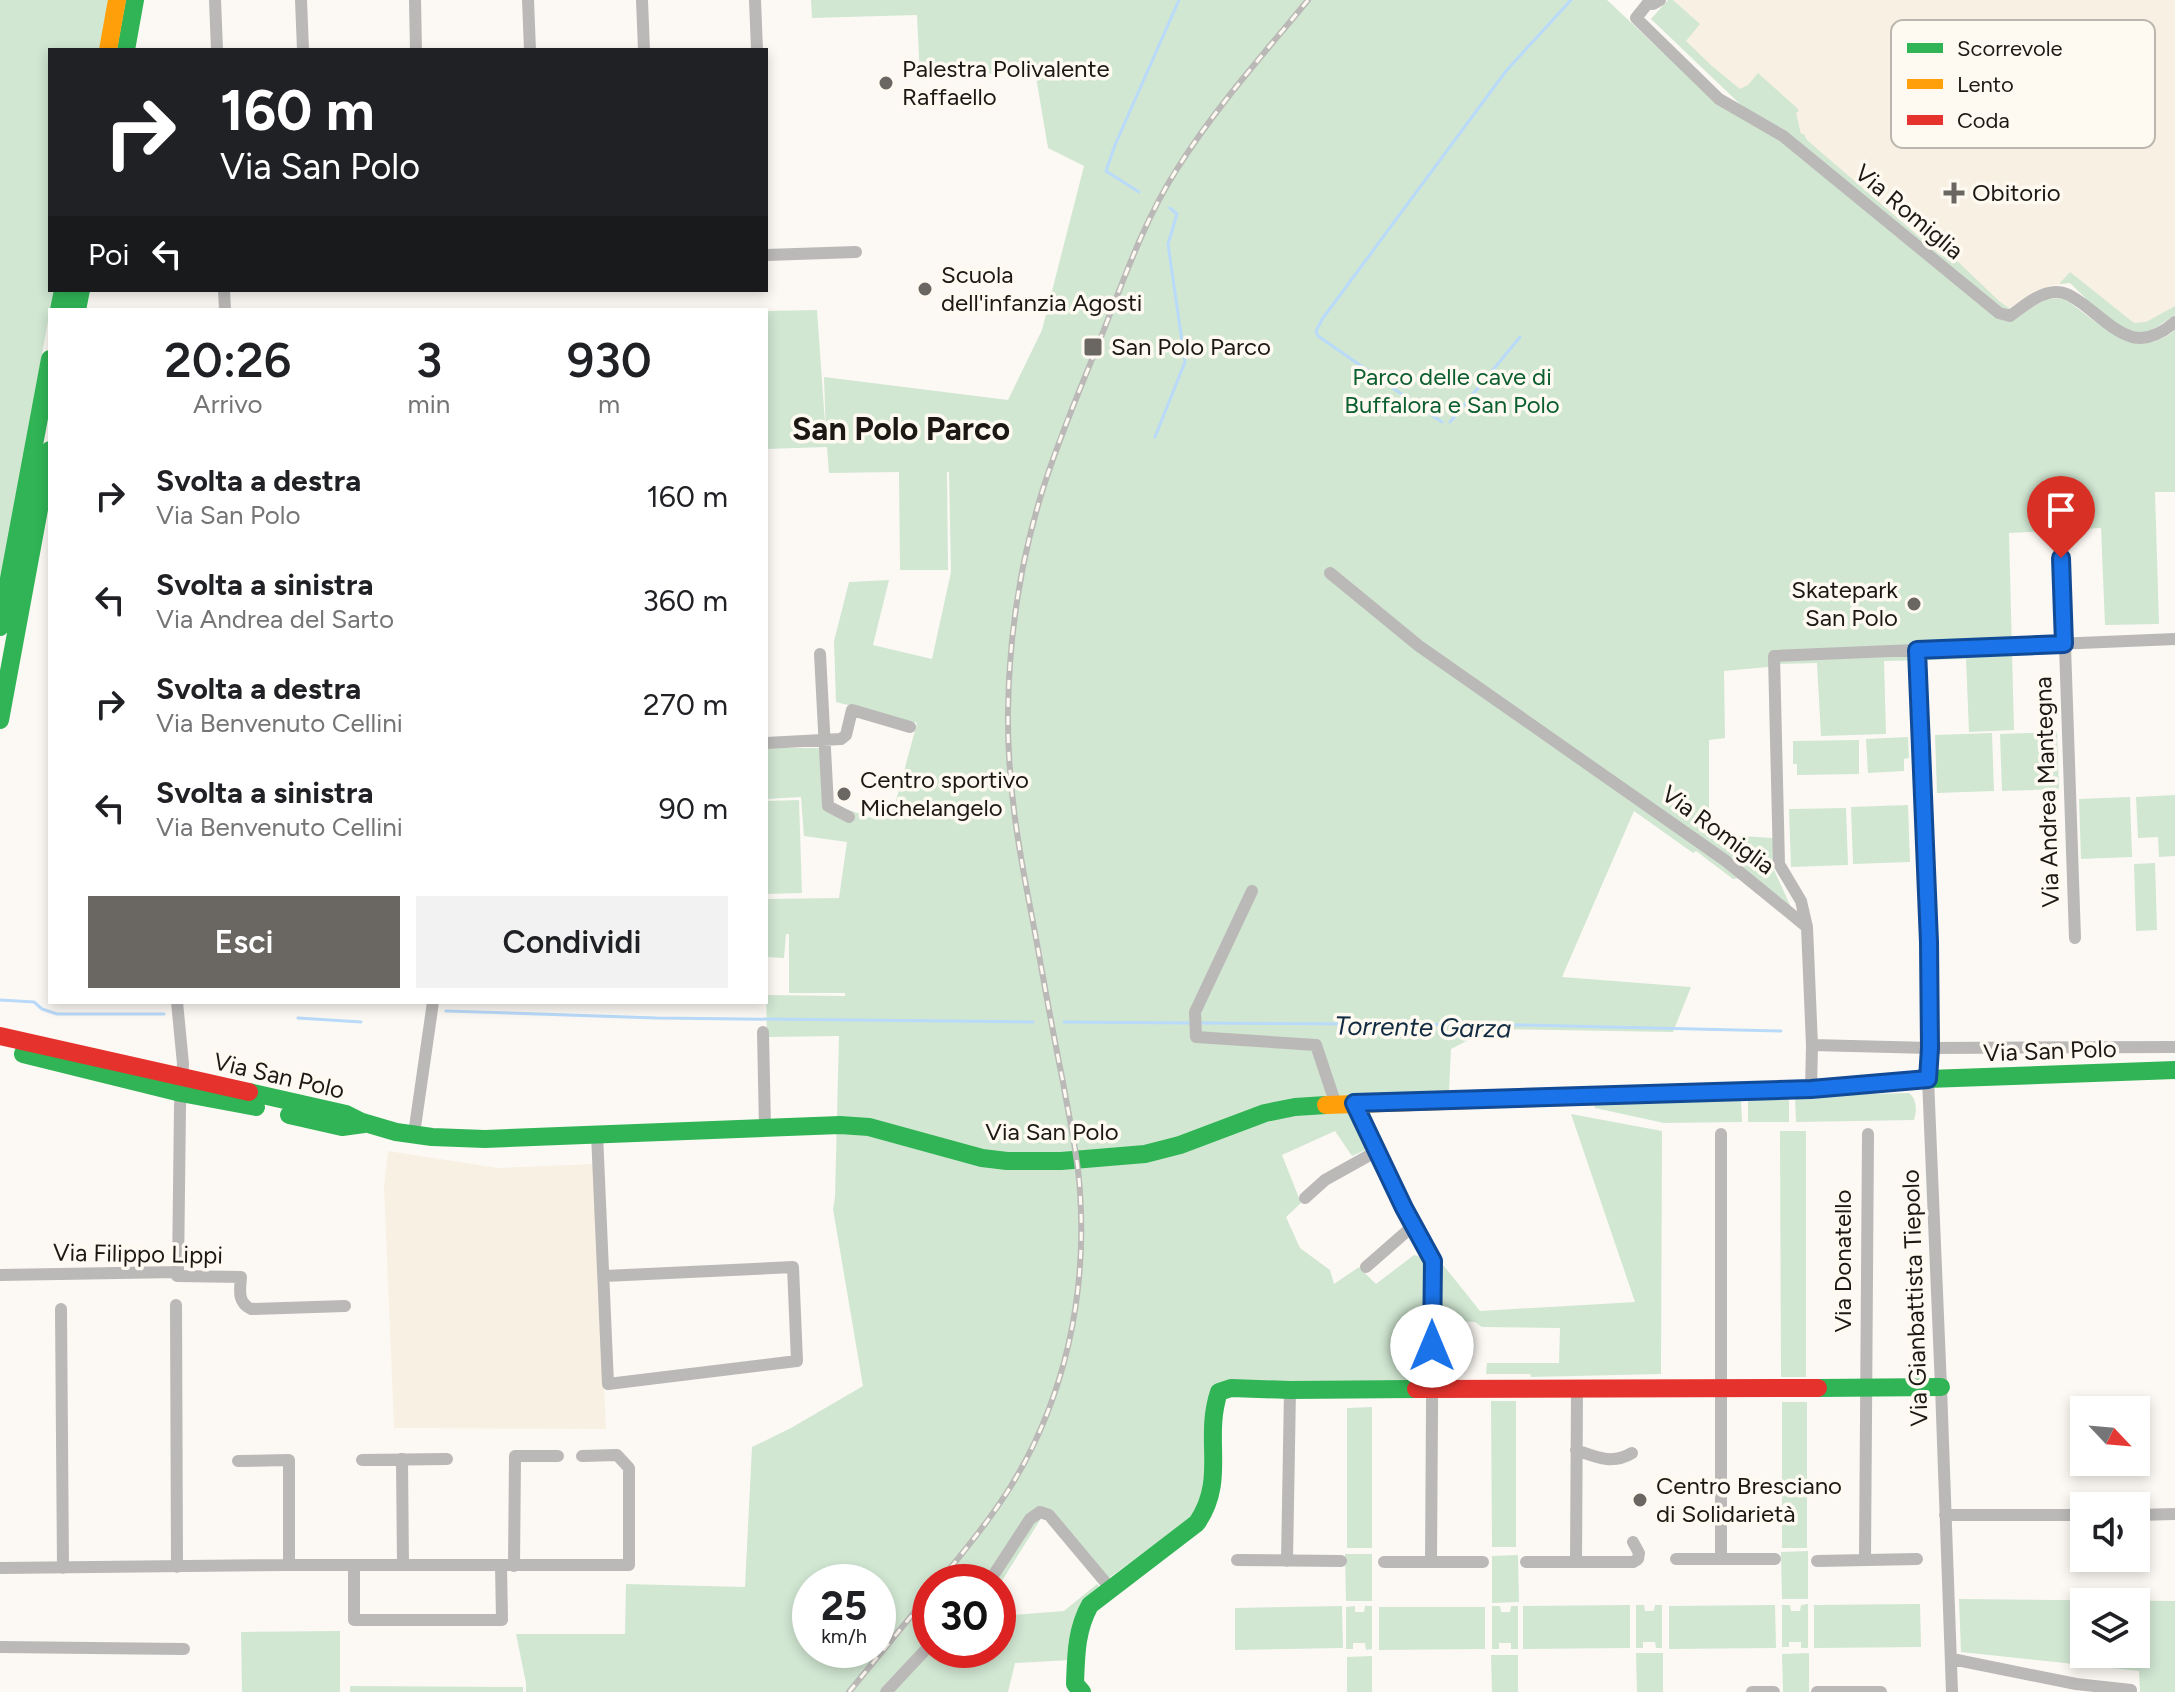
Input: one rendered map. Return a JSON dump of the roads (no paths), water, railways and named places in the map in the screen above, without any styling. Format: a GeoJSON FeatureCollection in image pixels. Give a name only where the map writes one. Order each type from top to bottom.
{"type":"FeatureCollection","features":[{"type":"Feature","properties":{"kind":"main road"},"geometry":{"type":"LineString","coordinates":[[108,48],[117,0]]}},
{"type":"Feature","properties":{"kind":"main road"},"geometry":{"type":"LineString","coordinates":[[126,48],[135,0]]}},
{"type":"Feature","properties":{"kind":"main road"},"geometry":{"type":"LineString","coordinates":[[0,720],[45,457],[48,398]]}},
{"type":"Feature","properties":{"kind":"main road"},"geometry":{"type":"LineString","coordinates":[[0,627],[45,457]]}},
{"type":"Feature","properties":{"kind":"main road","name":"Via San Polo"},"geometry":{"type":"LineString","coordinates":[[0,1036],[248,1105],[342,1127],[364,1124],[443,1138],[485,1139],[840,1125],[869,1127],[982,1158],[1007,1161],[1061,1161],[1145,1154],[1180,1145],[1265,1113],[1295,1107],[1811,1089],[1928,1079],[2175,1070]]}},
{"type":"Feature","properties":{"kind":"main road","name":"Via San Polo"},"geometry":{"type":"LineString","coordinates":[[0,1049],[181,1086]]}},
{"type":"Feature","properties":{"kind":"main road"},"geometry":{"type":"LineString","coordinates":[[1082,1692],[1075,1684],[1077,1631],[1090,1605],[1205,1514],[1214,1486],[1213,1404],[1219,1392],[1231,1388],[1941,1387]]}},
{"type":"Feature","properties":{"kind":"street"},"geometry":{"type":"LineString","coordinates":[[215,0],[217,48]]}},
{"type":"Feature","properties":{"kind":"street"},"geometry":{"type":"LineString","coordinates":[[301,0],[303,48]]}},
{"type":"Feature","properties":{"kind":"street"},"geometry":{"type":"LineString","coordinates":[[415,0],[416,48]]}},
{"type":"Feature","properties":{"kind":"street"},"geometry":{"type":"LineString","coordinates":[[528,0],[530,48]]}},
{"type":"Feature","properties":{"kind":"street"},"geometry":{"type":"LineString","coordinates":[[642,0],[644,48]]}},
{"type":"Feature","properties":{"kind":"street"},"geometry":{"type":"LineString","coordinates":[[755,0],[757,48]]}},
{"type":"Feature","properties":{"kind":"street","name":"Via Romiglia"},"geometry":{"type":"LineString","coordinates":[[1651,1],[1636,18],[1719,99],[1783,136],[1999,313],[2010,316],[2039,296],[2055,291],[2068,294],[2130,337],[2143,340],[2163,333],[2175,322]]}},
{"type":"Feature","properties":{"kind":"street"},"geometry":{"type":"LineString","coordinates":[[768,255],[856,252]]}},
{"type":"Feature","properties":{"kind":"street","name":"Via Andrea Mantegna"},"geometry":{"type":"LineString","coordinates":[[2061,529],[2075,938]]}},
{"type":"Feature","properties":{"kind":"street","name":"Via Romiglia"},"geometry":{"type":"LineString","coordinates":[[1330,573],[1419,646],[1726,861],[1807,927]]}},
{"type":"Feature","properties":{"kind":"street"},"geometry":{"type":"LineString","coordinates":[[1811,1089],[1807,927],[1801,901],[1779,864],[1774,656],[2175,639]]}},
{"type":"Feature","properties":{"kind":"street"},"geometry":{"type":"LineString","coordinates":[[1917,650],[1929,942],[1928,1079]]}},
{"type":"Feature","properties":{"kind":"street"},"geometry":{"type":"LineString","coordinates":[[820,654],[828,806],[849,817]]}},
{"type":"Feature","properties":{"kind":"street"},"geometry":{"type":"LineString","coordinates":[[768,743],[841,739],[846,735],[852,710],[910,727]]}},
{"type":"Feature","properties":{"kind":"street"},"geometry":{"type":"LineString","coordinates":[[1252,891],[1195,1012],[1196,1037],[1316,1045],[1345,1104],[1377,1151],[1433,1261],[1431,1562]]}},
{"type":"Feature","properties":{"kind":"street"},"geometry":{"type":"LineString","coordinates":[[177,1004],[181,1086],[178,1272]]}},
{"type":"Feature","properties":{"kind":"street"},"geometry":{"type":"LineString","coordinates":[[414,1134],[433,1004]]}},
{"type":"Feature","properties":{"kind":"street"},"geometry":{"type":"LineString","coordinates":[[763,1032],[765,1128]]}},
{"type":"Feature","properties":{"kind":"street","name":"Via San Polo"},"geometry":{"type":"LineString","coordinates":[[1812,1045],[2175,1047]]}},
{"type":"Feature","properties":{"kind":"street","name":"Via Gianbattista Tiepolo"},"geometry":{"type":"LineString","coordinates":[[1928,1079],[1952,1692]]}},
{"type":"Feature","properties":{"kind":"street"},"geometry":{"type":"LineString","coordinates":[[597,1134],[608,1384],[797,1361],[793,1267],[605,1276]]}},
{"type":"Feature","properties":{"kind":"street"},"geometry":{"type":"LineString","coordinates":[[1721,1134],[1721,1559]]}},
{"type":"Feature","properties":{"kind":"street","name":"Via Donatello"},"geometry":{"type":"LineString","coordinates":[[1865,1560],[1868,1134]]}},
{"type":"Feature","properties":{"kind":"street"},"geometry":{"type":"LineString","coordinates":[[1305,1198],[1325,1180],[1377,1151]]}},
{"type":"Feature","properties":{"kind":"street"},"geometry":{"type":"LineString","coordinates":[[1366,1267],[1414,1225]]}},
{"type":"Feature","properties":{"kind":"street","name":"Via Filippo Lippi"},"geometry":{"type":"LineString","coordinates":[[0,1275],[178,1272],[177,1276],[241,1277],[240,1300],[251,1309],[345,1306]]}},
{"type":"Feature","properties":{"kind":"street"},"geometry":{"type":"LineString","coordinates":[[176,1305],[177,1567]]}},
{"type":"Feature","properties":{"kind":"street"},"geometry":{"type":"LineString","coordinates":[[61,1309],[63,1568]]}},
{"type":"Feature","properties":{"kind":"street"},"geometry":{"type":"LineString","coordinates":[[1576,1562],[1577,1389]]}},
{"type":"Feature","properties":{"kind":"street"},"geometry":{"type":"LineString","coordinates":[[1287,1561],[1290,1390]]}},
{"type":"Feature","properties":{"kind":"street"},"geometry":{"type":"LineString","coordinates":[[1576,1450],[1604,1460],[1614,1460],[1632,1453]]}},
{"type":"Feature","properties":{"kind":"street"},"geometry":{"type":"LineString","coordinates":[[0,1568],[629,1565],[629,1468],[617,1455],[582,1456]]}},
{"type":"Feature","properties":{"kind":"street"},"geometry":{"type":"LineString","coordinates":[[354,1566],[354,1620],[502,1620],[515,1456],[558,1456]]}},
{"type":"Feature","properties":{"kind":"street"},"geometry":{"type":"LineString","coordinates":[[402,1459],[403,1565]]}},
{"type":"Feature","properties":{"kind":"street"},"geometry":{"type":"LineString","coordinates":[[362,1460],[447,1459]]}},
{"type":"Feature","properties":{"kind":"street"},"geometry":{"type":"LineString","coordinates":[[238,1461],[289,1460],[289,1565]]}},
{"type":"Feature","properties":{"kind":"street"},"geometry":{"type":"LineString","coordinates":[[1001,1564],[1030,1519],[1040,1512],[1049,1515],[1111,1589]]}},
{"type":"Feature","properties":{"kind":"street"},"geometry":{"type":"LineString","coordinates":[[2150,1515],[2175,1514]]}},
{"type":"Feature","properties":{"kind":"street"},"geometry":{"type":"LineString","coordinates":[[1945,1515],[2070,1515]]}},
{"type":"Feature","properties":{"kind":"street"},"geometry":{"type":"LineString","coordinates":[[1526,1562],[1633,1562],[1638,1559],[1639,1553],[1633,1542]]}},
{"type":"Feature","properties":{"kind":"street"},"geometry":{"type":"LineString","coordinates":[[1676,1559],[1775,1559]]}},
{"type":"Feature","properties":{"kind":"street"},"geometry":{"type":"LineString","coordinates":[[1817,1561],[1917,1559]]}},
{"type":"Feature","properties":{"kind":"street"},"geometry":{"type":"LineString","coordinates":[[1237,1560],[1341,1561]]}},
{"type":"Feature","properties":{"kind":"street"},"geometry":{"type":"LineString","coordinates":[[1384,1562],[1483,1562]]}},
{"type":"Feature","properties":{"kind":"street"},"geometry":{"type":"LineString","coordinates":[[0,1647],[184,1649]]}},
{"type":"Feature","properties":{"kind":"street"},"geometry":{"type":"LineString","coordinates":[[1952,1659],[2076,1684],[2131,1690]]}},
{"type":"Feature","properties":{"kind":"street"},"geometry":{"type":"LineString","coordinates":[[886,1692],[912,1664]]}},
{"type":"Feature","properties":{"kind":"street"},"geometry":{"type":"LineString","coordinates":[[1752,1692],[1774,1692]]}},
{"type":"Feature","properties":{"kind":"street"},"geometry":{"type":"LineString","coordinates":[[1817,1692],[1881,1692]]}},
{"type":"Feature","properties":{"kind":"waterway"},"geometry":{"type":"LineString","coordinates":[[1139,192],[1106,171],[1179,0]]}},
{"type":"Feature","properties":{"kind":"waterway"},"geometry":{"type":"LineString","coordinates":[[1442,422],[1318,336],[1316,331],[1506,71],[1571,0]]}},
{"type":"Feature","properties":{"kind":"waterway"},"geometry":{"type":"LineString","coordinates":[[1155,437],[1185,362],[1168,244],[1177,214],[1170,208]]}},
{"type":"Feature","properties":{"kind":"waterway"},"geometry":{"type":"LineString","coordinates":[[1450,422],[1520,337]]}},
{"type":"Feature","properties":{"kind":"waterway","name":"Torrente Garza"},"geometry":{"type":"LineString","coordinates":[[0,1000],[34,1002],[42,1009],[57,1014],[164,1014]]}},
{"type":"Feature","properties":{"kind":"waterway","name":"Torrente Garza"},"geometry":{"type":"LineString","coordinates":[[446,1011],[657,1018],[1033,1022]]}},
{"type":"Feature","properties":{"kind":"waterway","name":"Torrente Garza"},"geometry":{"type":"LineString","coordinates":[[298,1018],[361,1022]]}},
{"type":"Feature","properties":{"kind":"waterway","name":"Torrente Garza"},"geometry":{"type":"LineString","coordinates":[[1064,1022],[1193,1023]]}},
{"type":"Feature","properties":{"kind":"waterway","name":"Torrente Garza"},"geometry":{"type":"LineString","coordinates":[[1201,1023],[1521,1025],[1781,1031]]}},
{"type":"Feature","properties":{"kind":"railway"},"geometry":{"type":"LineString","coordinates":[[953,1564],[1003,1499],[1046,1417],[1068,1345],[1080,1269],[1077,1164],[1023,870],[1010,764],[1008,711],[1011,655],[1017,600],[1028,546],[1063,431],[1155,208],[1207,125],[1308,0]]}},
{"type":"Feature","properties":{"kind":"railway"},"geometry":{"type":"LineString","coordinates":[[849,1692],[912,1615]]}},
{"type":"Feature","properties":{"kind":"place","name":"Palestra Polivalente Raffaello"},"geometry":{"type":"Point","coordinates":[886,83]}},
{"type":"Feature","properties":{"kind":"place","name":"Obitorio"},"geometry":{"type":"Point","coordinates":[1954,193]}},
{"type":"Feature","properties":{"kind":"place","name":"Scuola dell'infanzia Agosti"},"geometry":{"type":"Point","coordinates":[925,289]}},
{"type":"Feature","properties":{"kind":"place","name":"San Polo Parco"},"geometry":{"type":"Point","coordinates":[1093,347]}},
{"type":"Feature","properties":{"kind":"place","name":"Skatepark San Polo"},"geometry":{"type":"Point","coordinates":[1914,604]}},
{"type":"Feature","properties":{"kind":"place","name":"Centro sportivo Michelangelo"},"geometry":{"type":"Point","coordinates":[844,794]}},
{"type":"Feature","properties":{"kind":"place","name":"Centro Bresciano di Solidarietà"},"geometry":{"type":"Point","coordinates":[1640,1500]}},
{"type":"Feature","properties":{"kind":"district","name":"San Polo Parco"},"geometry":{"type":"Point","coordinates":[901,429]}},
{"type":"Feature","properties":{"kind":"park label","name":"Parco delle cave di Buffalora e San Polo"},"geometry":{"type":"Point","coordinates":[1452,391]}}]}
